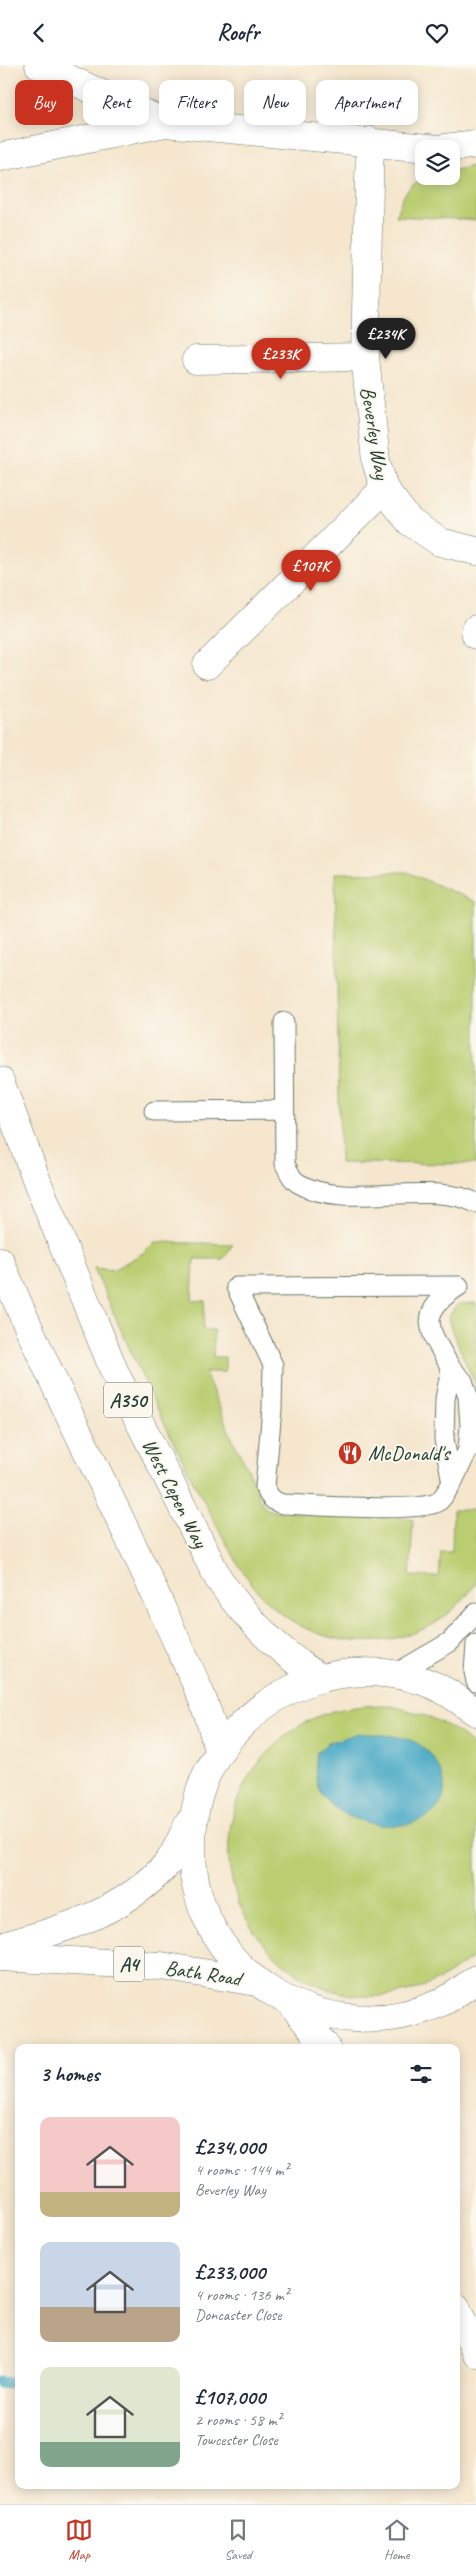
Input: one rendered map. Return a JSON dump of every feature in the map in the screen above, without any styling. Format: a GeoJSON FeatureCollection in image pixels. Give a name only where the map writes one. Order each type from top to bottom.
{"type":"FeatureCollection","features":[{"type":"Feature","properties":{"kind":"main road"},"geometry":{"type":"LineString","coordinates":[[39,65],[159,121]]}},
{"type":"Feature","properties":{"kind":"main road"},"geometry":{"type":"LineString","coordinates":[[0,157],[159,124]]}},
{"type":"Feature","properties":{"kind":"main road"},"geometry":{"type":"LineString","coordinates":[[187,125],[438,149],[476,144]]}},
{"type":"Feature","properties":{"kind":"main road","name":"Beverley Way"},"geometry":{"type":"LineString","coordinates":[[370,141],[365,357],[376,461],[384,489],[410,522],[440,542],[476,551]]}},
{"type":"Feature","properties":{"kind":"main road"},"geometry":{"type":"LineString","coordinates":[[196,360],[365,357]]}},
{"type":"Feature","properties":{"kind":"main road"},"geometry":{"type":"LineString","coordinates":[[208,665],[384,489]]}},
{"type":"Feature","properties":{"kind":"main road"},"geometry":{"type":"LineString","coordinates":[[476,629],[476,635]]}},
{"type":"Feature","properties":{"kind":"main road","name":"West Cepen Way"},"geometry":{"type":"LineString","coordinates":[[0,1081],[38,1184],[115,1373],[218,1578],[239,1608],[294,1661],[320,1678]]}},
{"type":"Feature","properties":{"kind":"main road","name":"A350"},"geometry":{"type":"LineString","coordinates":[[0,1261],[23,1317],[145,1572],[203,1701],[214,1727],[218,1751]]}},
{"type":"Feature","properties":{"kind":"main road"},"geometry":{"type":"LineString","coordinates":[[0,1947],[65,1928],[127,1900],[168,1863],[192,1817],[202,1783],[218,1751],[249,1715],[288,1689],[320,1678],[364,1671],[395,1674],[443,1689],[476,1712]]}},
{"type":"Feature","properties":{"kind":"main road"},"geometry":{"type":"LineString","coordinates":[[192,1817],[191,1863],[202,1908],[224,1949],[256,1982],[293,2005],[335,2017],[389,2019],[441,2003],[476,1979]]}},
{"type":"Feature","properties":{"kind":"main road","name":"Bath Road"},"geometry":{"type":"LineString","coordinates":[[0,1957],[161,1966],[256,1982]]}},
{"type":"Feature","properties":{"kind":"main road"},"geometry":{"type":"LineString","coordinates":[[293,2005],[324,2044]]}},
{"type":"Feature","properties":{"kind":"main road"},"geometry":{"type":"LineString","coordinates":[[460,2316],[476,2353]]}},
{"type":"Feature","properties":{"kind":"lane"},"geometry":{"type":"LineString","coordinates":[[284,1022],[285,1164],[296,1182],[324,1193],[454,1196],[476,1203]]}},
{"type":"Feature","properties":{"kind":"lane"},"geometry":{"type":"LineString","coordinates":[[154,1111],[284,1110]]}},
{"type":"Feature","properties":{"kind":"lane"},"geometry":{"type":"LineString","coordinates":[[236,1287],[467,1288],[440,1297],[431,1314],[429,1328],[451,1368],[463,1381],[468,1396],[470,1425],[468,1451],[452,1483],[439,1501],[430,1505],[410,1507],[283,1504],[276,1502],[269,1496],[265,1487],[272,1409],[273,1365],[236,1287]]}},
{"type":"Feature","properties":{"kind":"lane"},"geometry":{"type":"LineString","coordinates":[[451,1368],[444,1399],[444,1439],[452,1483]]}},
{"type":"Feature","properties":{"kind":"lane"},"geometry":{"type":"LineString","coordinates":[[395,1674],[450,1642],[476,1613]]}},
{"type":"Feature","properties":{"kind":"lane"},"geometry":{"type":"LineString","coordinates":[[476,1644],[474,1672],[476,1682]]}},
{"type":"Feature","properties":{"kind":"green space"},"geometry":{"type":"Polygon","coordinates":[[[476,165],[476,220],[396,216],[404,196],[414,184],[460,185],[460,169],[476,165]]]}},
{"type":"Feature","properties":{"kind":"green space"},"geometry":{"type":"Polygon","coordinates":[[[407,872],[476,902],[476,1164],[340,1163],[335,873],[407,872]]]}},
{"type":"Feature","properties":{"kind":"green space"},"geometry":{"type":"Polygon","coordinates":[[[155,1242],[233,1244],[223,1259],[194,1259],[192,1300],[205,1301],[203,1330],[214,1330],[213,1357],[225,1357],[225,1372],[205,1372],[232,1438],[254,1481],[260,1500],[266,1509],[276,1512],[390,1515],[413,1520],[410,1576],[439,1577],[441,1552],[452,1552],[453,1510],[476,1510],[476,1584],[444,1617],[412,1634],[391,1639],[349,1641],[309,1630],[291,1620],[273,1607],[253,1585],[228,1547],[177,1449],[134,1359],[94,1268],[113,1270],[143,1253],[155,1242]]]}},
{"type":"Feature","properties":{"kind":"green space"},"geometry":{"type":"Polygon","coordinates":[[[476,1303],[476,1386],[451,1329],[448,1317],[458,1304],[476,1303]]]}},
{"type":"Feature","properties":{"kind":"green space"},"geometry":{"type":"Polygon","coordinates":[[[386,1705],[412,1711],[434,1719],[455,1731],[476,1748],[476,1954],[457,1969],[437,1981],[416,1989],[392,1995],[359,1996],[328,1989],[299,1975],[274,1955],[254,1931],[239,1904],[231,1873],[230,1829],[235,1806],[250,1774],[278,1742],[292,1731],[319,1716],[350,1708],[386,1705]]]}},
{"type":"Feature","properties":{"kind":"water"},"geometry":{"type":"Polygon","coordinates":[[[358,1733],[408,1739],[424,1748],[438,1765],[444,1786],[439,1806],[431,1814],[418,1821],[404,1825],[388,1826],[372,1824],[357,1819],[342,1813],[330,1804],[321,1793],[317,1784],[317,1752],[328,1743],[358,1733]]]}},
{"type":"Feature","properties":{"kind":"waterway"},"geometry":{"type":"LineString","coordinates":[[0,2382],[15,2384]]}},
{"type":"Feature","properties":{"kind":"place","name":"McDonald's"},"geometry":{"type":"Point","coordinates":[350,1453]}}]}
